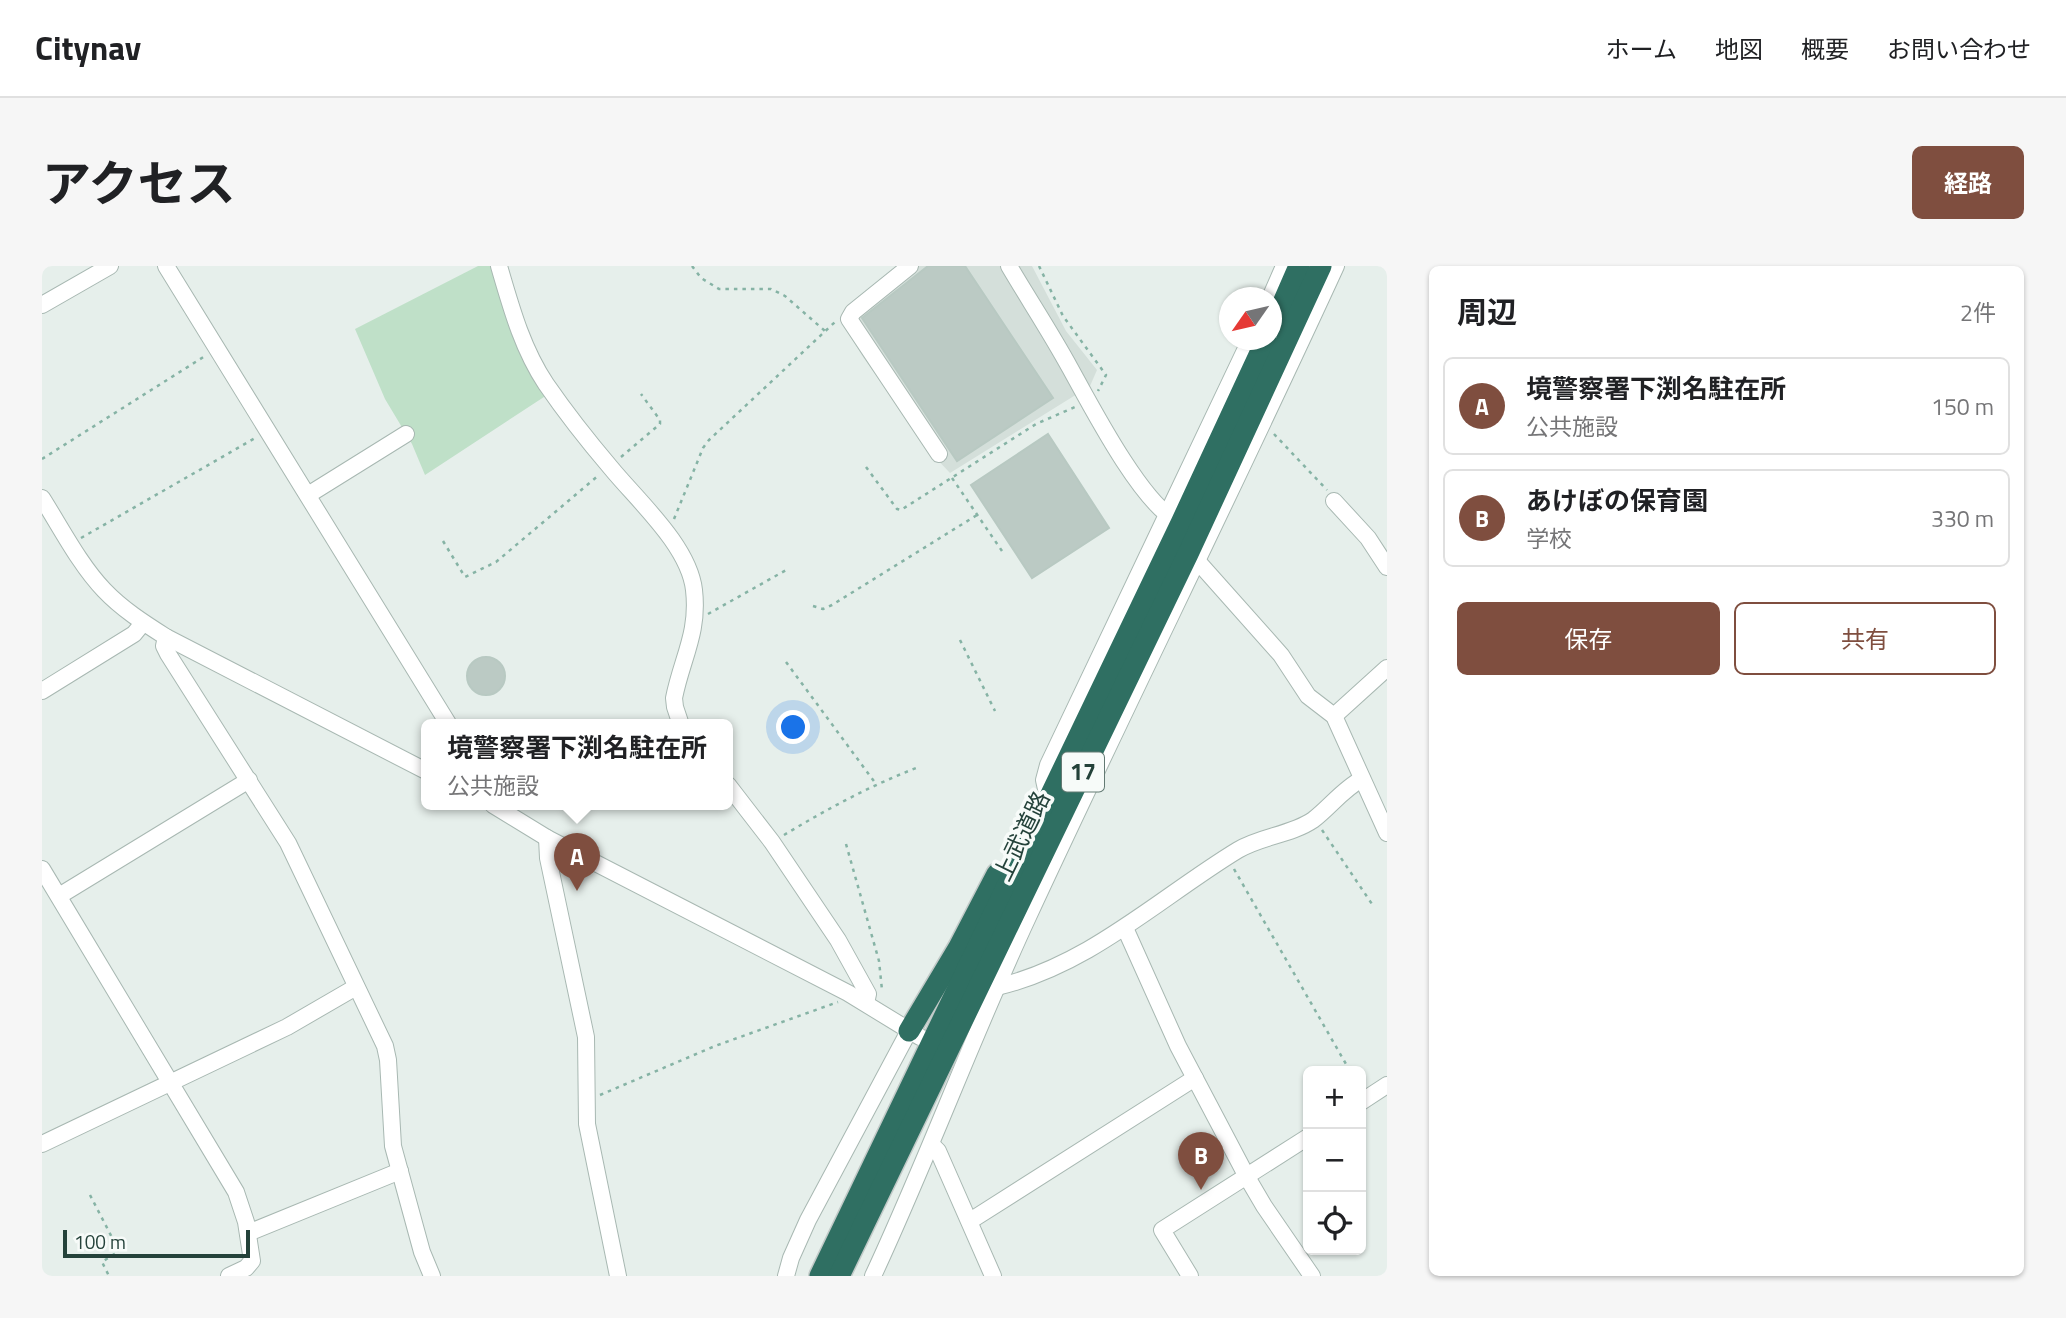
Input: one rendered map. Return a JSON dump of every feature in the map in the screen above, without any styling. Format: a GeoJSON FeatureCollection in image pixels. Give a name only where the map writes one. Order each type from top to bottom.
{"type":"FeatureCollection","features":[{"type":"Feature","properties":{"kind":"highway"},"geometry":{"type":"LineString","coordinates":[[1282,305],[1299,266]]}},
{"type":"Feature","properties":{"kind":"highway","name":"上武道路"},"geometry":{"type":"LineString","coordinates":[[839,1276],[1194,557],[1321,266]]}},
{"type":"Feature","properties":{"kind":"highway","name":"上武道路"},"geometry":{"type":"LineString","coordinates":[[820,1276],[1067,759],[1174,519],[1261,350]]}},
{"type":"Feature","properties":{"kind":"highway"},"geometry":{"type":"LineString","coordinates":[[915,1034],[1013,841],[1067,759]]}},
{"type":"Feature","properties":{"kind":"street"},"geometry":{"type":"LineString","coordinates":[[42,306],[110,266]]}},
{"type":"Feature","properties":{"kind":"street"},"geometry":{"type":"LineString","coordinates":[[166,266],[445,719]]}},
{"type":"Feature","properties":{"kind":"street"},"geometry":{"type":"LineString","coordinates":[[499,266],[519,332],[545,383],[667,535],[690,572],[695,618],[691,643],[674,698],[679,719]]}},
{"type":"Feature","properties":{"kind":"street"},"geometry":{"type":"LineString","coordinates":[[910,266],[853,312],[849,320],[939,454]]}},
{"type":"Feature","properties":{"kind":"street"},"geometry":{"type":"LineString","coordinates":[[1009,266],[1087,401],[1135,477],[1159,510],[1174,519]]}},
{"type":"Feature","properties":{"kind":"street"},"geometry":{"type":"LineString","coordinates":[[1275,287],[1284,266]]}},
{"type":"Feature","properties":{"kind":"street"},"geometry":{"type":"LineString","coordinates":[[873,1276],[932,1145],[960,1058],[997,987],[1194,557],[1262,426],[1336,266]]}},
{"type":"Feature","properties":{"kind":"street"},"geometry":{"type":"LineString","coordinates":[[1046,789],[1044,780],[1048,765],[1174,519],[1246,350]]}},
{"type":"Feature","properties":{"kind":"street"},"geometry":{"type":"LineString","coordinates":[[308,495],[406,434]]}},
{"type":"Feature","properties":{"kind":"street"},"geometry":{"type":"LineString","coordinates":[[42,498],[102,588],[143,623],[421,768]]}},
{"type":"Feature","properties":{"kind":"street"},"geometry":{"type":"LineString","coordinates":[[1334,501],[1368,538],[1387,567]]}},
{"type":"Feature","properties":{"kind":"street"},"geometry":{"type":"LineString","coordinates":[[1194,557],[1281,655],[1308,695],[1334,716],[1387,832]]}},
{"type":"Feature","properties":{"kind":"street"},"geometry":{"type":"LineString","coordinates":[[42,691],[134,634],[143,623]]}},
{"type":"Feature","properties":{"kind":"street"},"geometry":{"type":"LineString","coordinates":[[166,637],[164,646],[168,654],[288,843],[376,1024],[388,1059],[391,1136],[424,1259],[432,1276]]}},
{"type":"Feature","properties":{"kind":"street"},"geometry":{"type":"LineString","coordinates":[[1334,716],[1387,668]]}},
{"type":"Feature","properties":{"kind":"street"},"geometry":{"type":"LineString","coordinates":[[997,987],[1063,963],[1125,928],[1249,844],[1314,819],[1362,779]]}},
{"type":"Feature","properties":{"kind":"street"},"geometry":{"type":"LineString","coordinates":[[60,896],[249,780]]}},
{"type":"Feature","properties":{"kind":"street"},"geometry":{"type":"LineString","coordinates":[[733,793],[772,842],[838,940],[860,976],[871,1006]]}},
{"type":"Feature","properties":{"kind":"street"},"geometry":{"type":"LineString","coordinates":[[501,810],[547,838],[848,993],[915,1034],[808,1220],[786,1276]]}},
{"type":"Feature","properties":{"kind":"street"},"geometry":{"type":"LineString","coordinates":[[547,838],[547,851],[586,1037],[589,1136],[618,1276]]}},
{"type":"Feature","properties":{"kind":"street"},"geometry":{"type":"LineString","coordinates":[[42,869],[236,1192],[247,1227],[252,1261],[246,1268],[229,1276]]}},
{"type":"Feature","properties":{"kind":"street"},"geometry":{"type":"LineString","coordinates":[[1125,928],[1178,1046],[1247,1177],[1312,1276]]}},
{"type":"Feature","properties":{"kind":"street"},"geometry":{"type":"LineString","coordinates":[[42,1144],[286,1027],[356,987]]}},
{"type":"Feature","properties":{"kind":"street"},"geometry":{"type":"LineString","coordinates":[[970,1221],[1195,1078]]}},
{"type":"Feature","properties":{"kind":"street"},"geometry":{"type":"LineString","coordinates":[[1366,1099],[1387,1085]]}},
{"type":"Feature","properties":{"kind":"street"},"geometry":{"type":"LineString","coordinates":[[1190,1276],[1162,1230],[1303,1140]]}},
{"type":"Feature","properties":{"kind":"street"},"geometry":{"type":"LineString","coordinates":[[932,1145],[938,1151],[993,1276]]}},
{"type":"Feature","properties":{"kind":"street"},"geometry":{"type":"LineString","coordinates":[[247,1227],[400,1171]]}},
{"type":"Feature","properties":{"kind":"path"},"geometry":{"type":"LineString","coordinates":[[692,266],[701,278],[719,289],[771,289],[785,296],[825,331]]}},
{"type":"Feature","properties":{"kind":"path"},"geometry":{"type":"LineString","coordinates":[[866,467],[897,509],[901,510],[1037,424],[1087,401],[1098,391],[1106,375],[1063,316],[1039,266]]}},
{"type":"Feature","properties":{"kind":"path"},"geometry":{"type":"LineString","coordinates":[[667,535],[703,448],[709,440],[840,317]]}},
{"type":"Feature","properties":{"kind":"path"},"geometry":{"type":"LineString","coordinates":[[42,459],[217,348]]}},
{"type":"Feature","properties":{"kind":"path"},"geometry":{"type":"LineString","coordinates":[[443,541],[465,577],[496,562],[660,424],[660,420],[641,394]]}},
{"type":"Feature","properties":{"kind":"path"},"geometry":{"type":"LineString","coordinates":[[1262,426],[1273,433],[1301,461],[1334,501]]}},
{"type":"Feature","properties":{"kind":"path"},"geometry":{"type":"LineString","coordinates":[[72,543],[269,431]]}},
{"type":"Feature","properties":{"kind":"path"},"geometry":{"type":"LineString","coordinates":[[952,478],[1002,551]]}},
{"type":"Feature","properties":{"kind":"path"},"geometry":{"type":"LineString","coordinates":[[813,606],[823,609],[832,605],[977,515]]}},
{"type":"Feature","properties":{"kind":"path"},"geometry":{"type":"LineString","coordinates":[[695,618],[703,617],[788,569]]}},
{"type":"Feature","properties":{"kind":"path"},"geometry":{"type":"LineString","coordinates":[[960,640],[995,710]]}},
{"type":"Feature","properties":{"kind":"path"},"geometry":{"type":"LineString","coordinates":[[786,662],[876,784]]}},
{"type":"Feature","properties":{"kind":"path"},"geometry":{"type":"LineString","coordinates":[[772,842],[876,784],[916,768]]}},
{"type":"Feature","properties":{"kind":"path"},"geometry":{"type":"LineString","coordinates":[[1314,819],[1372,904]]}},
{"type":"Feature","properties":{"kind":"path"},"geometry":{"type":"LineString","coordinates":[[846,844],[879,961],[882,988],[880,1002],[871,1006]]}},
{"type":"Feature","properties":{"kind":"path"},"geometry":{"type":"LineString","coordinates":[[1227,857],[1347,1066]]}},
{"type":"Feature","properties":{"kind":"path"},"geometry":{"type":"LineString","coordinates":[[587,1101],[715,1046],[841,1002],[848,993]]}},
{"type":"Feature","properties":{"kind":"path"},"geometry":{"type":"LineString","coordinates":[[90,1195],[119,1251],[102,1262],[109,1276]]}},
{"type":"Feature","properties":{"kind":"shaded area"},"geometry":{"type":"Polygon","coordinates":[[[902,266],[1032,266],[1066,331],[1097,370],[1090,386],[950,473],[932,454],[840,320],[902,266]]]}},
{"type":"Feature","properties":{"kind":"green space"},"geometry":{"type":"Polygon","coordinates":[[[478,266],[493,266],[547,395],[425,475],[412,444],[385,399],[355,329],[478,266]]]}},
{"type":"Feature","properties":{"kind":"building"},"geometry":{"type":"Polygon","coordinates":[[[928,266],[965,266],[1053,398],[957,461],[862,318],[928,266]]]}},
{"type":"Feature","properties":{"kind":"building"},"geometry":{"type":"Polygon","coordinates":[[[1048,434],[1109,528],[1032,578],[971,485],[1048,434]]]}},
{"type":"Feature","properties":{"kind":"building"},"geometry":{"type":"Polygon","coordinates":[[[486,657],[500,662],[505,676],[500,690],[486,695],[472,690],[467,676],[472,662],[486,657]]]}},
{"type":"Feature","properties":{"kind":"place","name":"境警察署下渕名駐在所"},"geometry":{"type":"Point","coordinates":[577,891]}},
{"type":"Feature","properties":{"kind":"place","name":"あけぼの保育園"},"geometry":{"type":"Point","coordinates":[1201,1190]}}]}
